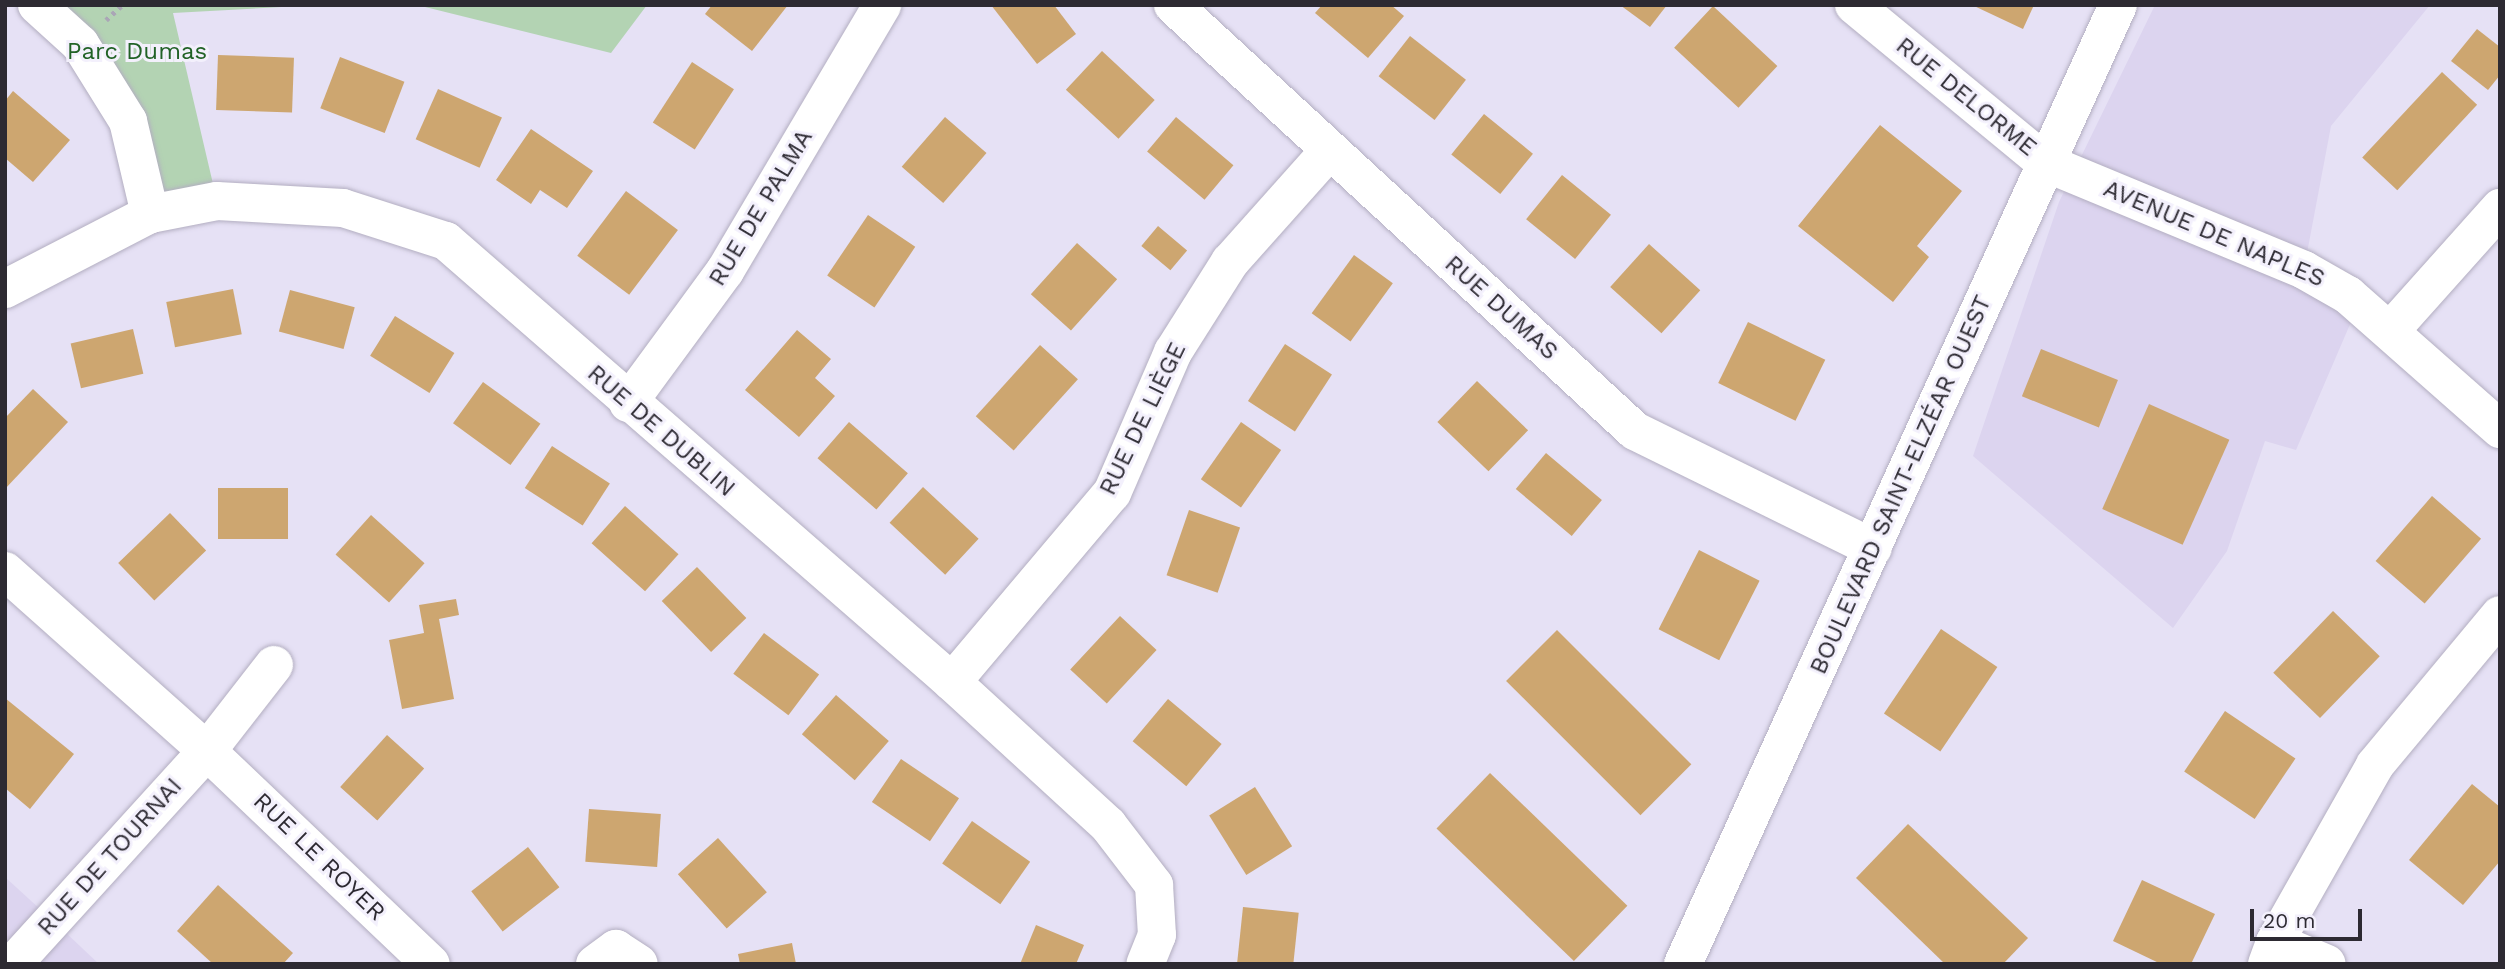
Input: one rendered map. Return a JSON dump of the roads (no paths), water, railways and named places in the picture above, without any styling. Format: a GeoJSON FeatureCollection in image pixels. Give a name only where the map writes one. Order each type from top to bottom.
{"type":"FeatureCollection","features":[{"type":"Feature","properties":{"kind":"street"},"geometry":{"type":"LineString","coordinates":[[37,5],[80,44],[128,121],[150,214]]}},
{"type":"Feature","properties":{"kind":"street","name":"RUE DE PALMA"},"geometry":{"type":"LineString","coordinates":[[628,403],[725,271],[882,5]]}},
{"type":"Feature","properties":{"kind":"street","name":"RUE DUMAS"},"geometry":{"type":"LineString","coordinates":[[1172,5],[1328,152],[1635,431],[1873,548]]}},
{"type":"Feature","properties":{"kind":"street","name":"RUE DELORME"},"geometry":{"type":"LineString","coordinates":[[1854,5],[2046,163]]}},
{"type":"Feature","properties":{"kind":"street","name":"BOULEVARD SAINT-ELZÉAR OUEST"},"geometry":{"type":"LineString","coordinates":[[1683,964],[2118,5]]}},
{"type":"Feature","properties":{"kind":"street","name":"RUE DE LIÈGE"},"geometry":{"type":"LineString","coordinates":[[952,682],[1112,493],[1172,352],[1230,261],[1328,152]]}},
{"type":"Feature","properties":{"kind":"street","name":"AVENUE DE NAPLES"},"geometry":{"type":"LineString","coordinates":[[2046,163],[2304,270],[2348,295],[2391,330],[2500,429]]}},
{"type":"Feature","properties":{"kind":"street","name":"RUE DE DUBLIN"},"geometry":{"type":"LineString","coordinates":[[5,289],[150,214],[217,201],[343,208],[446,241],[628,403],[952,682],[1108,825],[1154,885],[1157,935],[1145,964]]}},
{"type":"Feature","properties":{"kind":"street"},"geometry":{"type":"LineString","coordinates":[[2391,330],[2500,208]]}},
{"type":"Feature","properties":{"kind":"street","name":"RUE LE ROYER"},"geometry":{"type":"LineString","coordinates":[[5,571],[207,751],[431,964]]}},
{"type":"Feature","properties":{"kind":"street"},"geometry":{"type":"LineString","coordinates":[[2326,964],[2271,953],[2375,765],[2500,615]]}},
{"type":"Feature","properties":{"kind":"street"},"geometry":{"type":"LineString","coordinates":[[207,751],[274,665]]}},
{"type":"Feature","properties":{"kind":"street","name":"RUE DE TOURNAI"},"geometry":{"type":"LineString","coordinates":[[13,964],[207,751]]}},
{"type":"Feature","properties":{"kind":"street"},"geometry":{"type":"LineString","coordinates":[[595,964],[616,949],[639,964]]}},
{"type":"Feature","properties":{"kind":"park label","name":"Parc Dumas"},"geometry":{"type":"Point","coordinates":[137,52]}}]}
